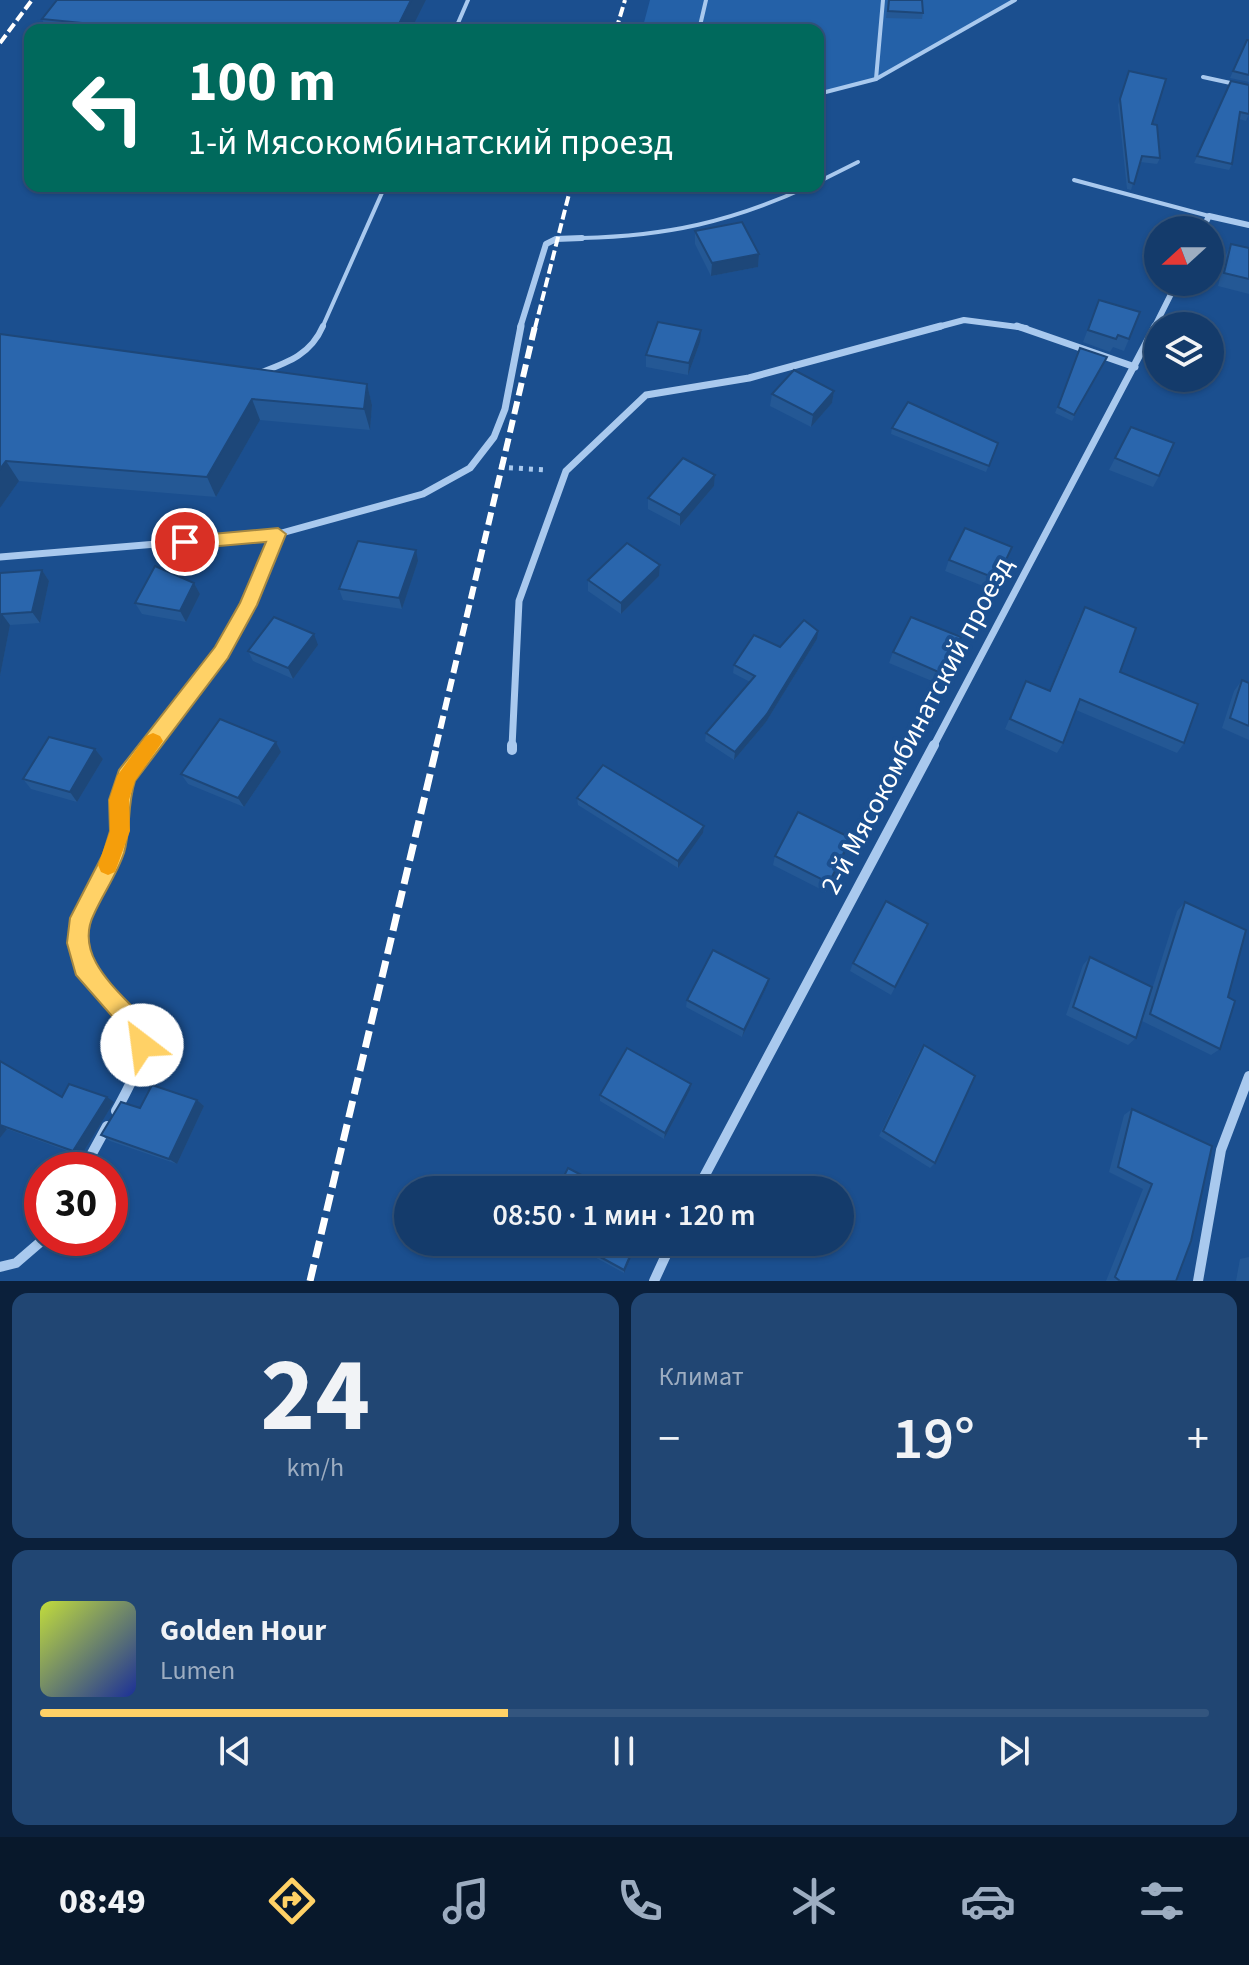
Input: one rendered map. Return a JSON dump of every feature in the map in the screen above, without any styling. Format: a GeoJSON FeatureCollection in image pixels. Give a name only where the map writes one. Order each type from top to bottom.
{"type":"FeatureCollection","features":[{"type":"Feature","properties":{"kind":"street"},"geometry":{"type":"LineString","coordinates":[[1224,219],[1249,225]]}},
{"type":"Feature","properties":{"kind":"street"},"geometry":{"type":"LineString","coordinates":[[0,557],[278,534],[423,494],[470,468],[494,437],[505,409],[522,319],[546,244],[556,239],[582,238]]}},
{"type":"Feature","properties":{"kind":"street","name":"2-й Мясокомбинатский проезд"},"geometry":{"type":"LineString","coordinates":[[704,1176],[1170,296]]}},
{"type":"Feature","properties":{"kind":"street"},"geometry":{"type":"LineString","coordinates":[[512,750],[519,601],[566,471],[646,395],[749,378],[964,320],[984,319],[1016,325],[1135,367]]}},
{"type":"Feature","properties":{"kind":"street"},"geometry":{"type":"LineString","coordinates":[[93,1152],[137,1073],[142,1045],[135,1025],[84,968],[78,943],[81,918],[113,856],[120,831],[119,800],[126,776],[222,653],[248,605],[278,534]]}},
{"type":"Feature","properties":{"kind":"street"},"geometry":{"type":"LineString","coordinates":[[1198,1281],[1221,1150],[1249,1076]]}},
{"type":"Feature","properties":{"kind":"street"},"geometry":{"type":"LineString","coordinates":[[0,1267],[16,1263],[24,1256]]}},
{"type":"Feature","properties":{"kind":"street"},"geometry":{"type":"LineString","coordinates":[[654,1281],[666,1256]]}},
{"type":"Feature","properties":{"kind":"lane"},"geometry":{"type":"LineString","coordinates":[[458,24],[468,0]]}},
{"type":"Feature","properties":{"kind":"lane"},"geometry":{"type":"LineString","coordinates":[[700,24],[706,0]]}},
{"type":"Feature","properties":{"kind":"lane"},"geometry":{"type":"LineString","coordinates":[[876,79],[883,0]]}},
{"type":"Feature","properties":{"kind":"lane"},"geometry":{"type":"LineString","coordinates":[[824,92],[876,79],[1015,0]]}},
{"type":"Feature","properties":{"kind":"lane"},"geometry":{"type":"LineString","coordinates":[[1203,77],[1249,87]]}},
{"type":"Feature","properties":{"kind":"lane"},"geometry":{"type":"LineString","coordinates":[[824,179],[858,162]]}},
{"type":"Feature","properties":{"kind":"lane"},"geometry":{"type":"LineString","coordinates":[[1074,180],[1209,216]]}},
{"type":"Feature","properties":{"kind":"lane"},"geometry":{"type":"LineString","coordinates":[[255,373],[296,359],[316,342],[382,192]]}},
{"type":"Feature","properties":{"kind":"lane"},"geometry":{"type":"LineString","coordinates":[[582,238],[675,233],[762,209],[797,192]]}},
{"type":"Feature","properties":{"kind":"path"},"geometry":{"type":"LineString","coordinates":[[470,468],[566,471]]}},
{"type":"Feature","properties":{"kind":"shaded area"},"geometry":{"type":"Polygon","coordinates":[[[650,0],[1015,0],[876,79],[824,92],[824,24],[644,24],[650,0]]]}},
{"type":"Feature","properties":{"kind":"building"},"geometry":{"type":"Polygon","coordinates":[[[57,0],[411,0],[399,24],[92,24],[42,19],[57,0]]]}},
{"type":"Feature","properties":{"kind":"building"},"geometry":{"type":"Polygon","coordinates":[[[889,0],[922,0],[923,13],[888,11],[889,0]]]}},
{"type":"Feature","properties":{"kind":"building"},"geometry":{"type":"Polygon","coordinates":[[[1249,40],[1249,75],[1233,71],[1249,40]]]}},
{"type":"Feature","properties":{"kind":"building"},"geometry":{"type":"Polygon","coordinates":[[[1129,71],[1166,79],[1152,124],[1157,125],[1160,158],[1142,156],[1134,184],[1129,182],[1120,99],[1129,71]]]}},
{"type":"Feature","properties":{"kind":"building"},"geometry":{"type":"Polygon","coordinates":[[[1231,81],[1249,85],[1249,114],[1240,112],[1232,164],[1197,156],[1231,81]]]}},
{"type":"Feature","properties":{"kind":"building"},"geometry":{"type":"Polygon","coordinates":[[[742,222],[759,254],[712,263],[695,231],[742,222]]]}},
{"type":"Feature","properties":{"kind":"building"},"geometry":{"type":"Polygon","coordinates":[[[1231,244],[1249,248],[1249,279],[1224,273],[1231,244]]]}},
{"type":"Feature","properties":{"kind":"building"},"geometry":{"type":"Polygon","coordinates":[[[1099,300],[1140,312],[1129,339],[1118,335],[1116,339],[1088,330],[1099,300]]]}},
{"type":"Feature","properties":{"kind":"building"},"geometry":{"type":"Polygon","coordinates":[[[658,322],[701,330],[689,363],[646,355],[658,322]]]}},
{"type":"Feature","properties":{"kind":"building"},"geometry":{"type":"Polygon","coordinates":[[[0,334],[367,384],[364,409],[252,399],[207,477],[6,461],[0,469],[0,334]]]}},
{"type":"Feature","properties":{"kind":"building"},"geometry":{"type":"Polygon","coordinates":[[[1080,348],[1107,357],[1074,415],[1058,407],[1080,348]]]}},
{"type":"Feature","properties":{"kind":"building"},"geometry":{"type":"Polygon","coordinates":[[[794,370],[834,391],[813,415],[772,394],[794,370]]]}},
{"type":"Feature","properties":{"kind":"building"},"geometry":{"type":"Polygon","coordinates":[[[908,402],[998,443],[989,466],[892,428],[908,402]]]}},
{"type":"Feature","properties":{"kind":"building"},"geometry":{"type":"Polygon","coordinates":[[[1131,427],[1174,443],[1159,476],[1115,458],[1131,427]]]}},
{"type":"Feature","properties":{"kind":"building"},"geometry":{"type":"Polygon","coordinates":[[[683,458],[715,475],[680,515],[648,498],[683,458]]]}},
{"type":"Feature","properties":{"kind":"building"},"geometry":{"type":"Polygon","coordinates":[[[965,528],[1012,547],[997,579],[949,560],[965,528]]]}},
{"type":"Feature","properties":{"kind":"building"},"geometry":{"type":"Polygon","coordinates":[[[358,541],[416,550],[399,598],[339,589],[358,541]]]}},
{"type":"Feature","properties":{"kind":"building"},"geometry":{"type":"Polygon","coordinates":[[[627,543],[660,565],[621,603],[588,580],[627,543]]]}},
{"type":"Feature","properties":{"kind":"building"},"geometry":{"type":"Polygon","coordinates":[[[155,566],[194,583],[180,611],[135,603],[155,566]]]}},
{"type":"Feature","properties":{"kind":"building"},"geometry":{"type":"Polygon","coordinates":[[[42,570],[32,612],[2,614],[0,624],[0,573],[42,570]]]}},
{"type":"Feature","properties":{"kind":"building"},"geometry":{"type":"Polygon","coordinates":[[[1085,607],[1136,628],[1120,672],[1198,704],[1184,743],[1080,699],[1063,743],[1010,719],[1026,681],[1050,691],[1085,607]]]}},
{"type":"Feature","properties":{"kind":"building"},"geometry":{"type":"Polygon","coordinates":[[[274,617],[314,634],[288,668],[248,651],[274,617]]]}},
{"type":"Feature","properties":{"kind":"building"},"geometry":{"type":"Polygon","coordinates":[[[911,617],[961,637],[943,674],[893,652],[911,617]]]}},
{"type":"Feature","properties":{"kind":"building"},"geometry":{"type":"Polygon","coordinates":[[[804,620],[818,631],[767,714],[735,752],[706,733],[755,676],[734,665],[754,635],[780,647],[804,620]]]}},
{"type":"Feature","properties":{"kind":"building"},"geometry":{"type":"Polygon","coordinates":[[[1242,680],[1249,683],[1249,726],[1230,718],[1242,680]]]}},
{"type":"Feature","properties":{"kind":"building"},"geometry":{"type":"Polygon","coordinates":[[[220,719],[276,742],[238,798],[181,774],[220,719]]]}},
{"type":"Feature","properties":{"kind":"building"},"geometry":{"type":"Polygon","coordinates":[[[49,737],[95,749],[70,792],[23,779],[49,737]]]}},
{"type":"Feature","properties":{"kind":"building"},"geometry":{"type":"Polygon","coordinates":[[[603,765],[704,826],[678,861],[577,798],[603,765]]]}},
{"type":"Feature","properties":{"kind":"building"},"geometry":{"type":"Polygon","coordinates":[[[798,812],[851,838],[829,883],[775,856],[798,812]]]}},
{"type":"Feature","properties":{"kind":"building"},"geometry":{"type":"Polygon","coordinates":[[[886,901],[928,924],[895,987],[853,963],[886,901]]]}},
{"type":"Feature","properties":{"kind":"building"},"geometry":{"type":"Polygon","coordinates":[[[1185,902],[1246,930],[1228,997],[1235,1001],[1220,1049],[1150,1014],[1185,902]]]}},
{"type":"Feature","properties":{"kind":"building"},"geometry":{"type":"Polygon","coordinates":[[[713,950],[769,979],[744,1030],[687,1000],[713,950]]]}},
{"type":"Feature","properties":{"kind":"building"},"geometry":{"type":"Polygon","coordinates":[[[1090,957],[1152,987],[1136,1038],[1073,1007],[1090,957]]]}},
{"type":"Feature","properties":{"kind":"building"},"geometry":{"type":"Polygon","coordinates":[[[924,1045],[975,1076],[935,1163],[883,1131],[924,1045]]]}},
{"type":"Feature","properties":{"kind":"building"},"geometry":{"type":"Polygon","coordinates":[[[627,1048],[691,1084],[665,1133],[600,1095],[627,1048]]]}},
{"type":"Feature","properties":{"kind":"building"},"geometry":{"type":"Polygon","coordinates":[[[0,1061],[62,1097],[69,1084],[107,1097],[73,1151],[0,1125],[0,1061]]]}},
{"type":"Feature","properties":{"kind":"building"},"geometry":{"type":"Polygon","coordinates":[[[152,1085],[197,1100],[169,1159],[101,1135],[121,1102],[140,1108],[152,1085]]]}},
{"type":"Feature","properties":{"kind":"building"},"geometry":{"type":"Polygon","coordinates":[[[1132,1109],[1212,1146],[1191,1241],[1176,1281],[1120,1281],[1115,1277],[1152,1184],[1118,1167],[1132,1109]]]}},
{"type":"Feature","properties":{"kind":"building"},"geometry":{"type":"Polygon","coordinates":[[[568,1168],[583,1176],[564,1176],[568,1168]]]}},
{"type":"Feature","properties":{"kind":"building"},"geometry":{"type":"Polygon","coordinates":[[[598,1256],[630,1256],[624,1270],[598,1256]]]}},
{"type":"Feature","properties":{"kind":"railway"},"geometry":{"type":"LineString","coordinates":[[0,43],[32,0]]}},
{"type":"Feature","properties":{"kind":"railway"},"geometry":{"type":"LineString","coordinates":[[618,24],[625,0]]}},
{"type":"Feature","properties":{"kind":"railway"},"geometry":{"type":"LineString","coordinates":[[535,328],[569,192]]}},
{"type":"Feature","properties":{"kind":"railway"},"geometry":{"type":"LineString","coordinates":[[436,747],[535,326]]}},
{"type":"Feature","properties":{"kind":"railway"},"geometry":{"type":"LineString","coordinates":[[310,1281],[437,745]]}},
{"type":"Feature","properties":{"kind":"slow traffic"},"geometry":{"type":"LineString","coordinates":[[108,865],[120,831],[119,800],[126,776],[153,741]]}},
{"type":"Feature","properties":{"kind":"route"},"geometry":{"type":"LineString","coordinates":[[142,1045],[135,1025],[84,968],[78,943],[81,918],[113,856],[120,831],[119,800],[126,776],[222,653],[248,605],[278,534],[185,542]]}}]}
